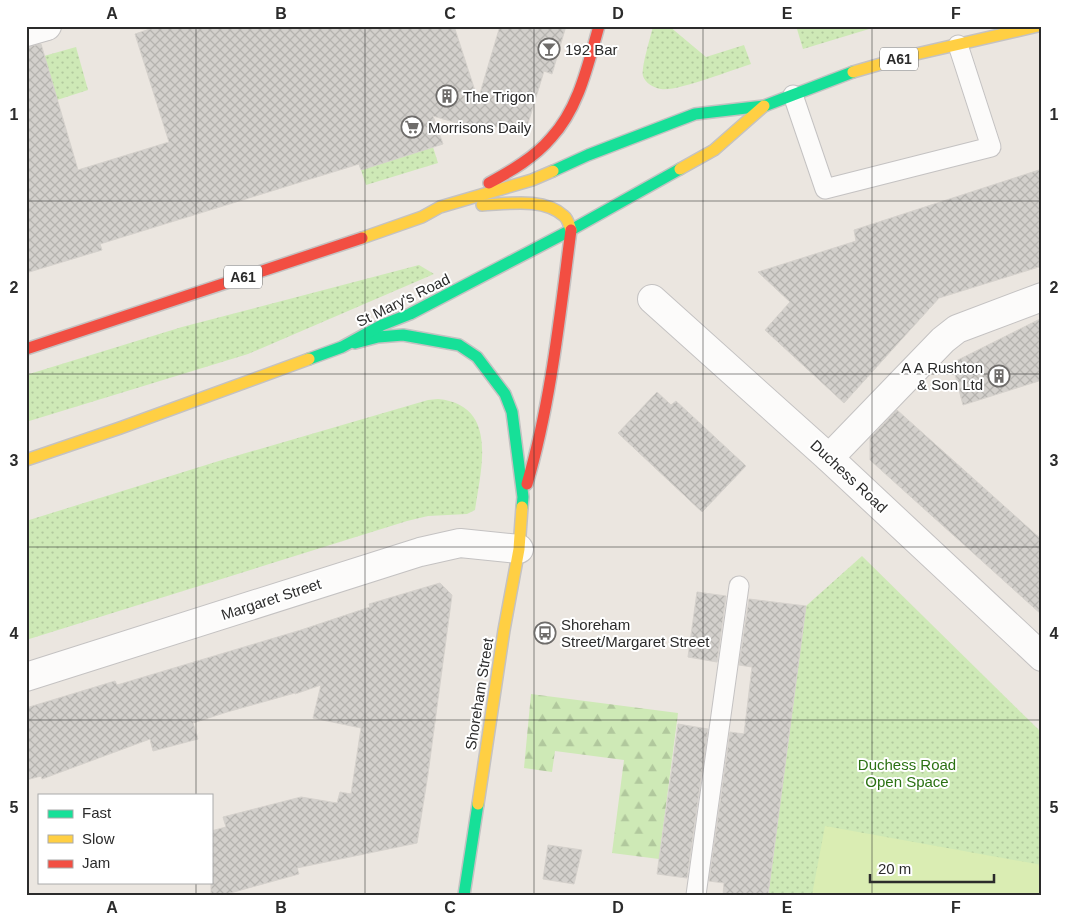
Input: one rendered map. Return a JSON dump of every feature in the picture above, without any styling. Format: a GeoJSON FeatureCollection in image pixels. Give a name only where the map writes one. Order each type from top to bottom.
{"type":"FeatureCollection","features":[{"type":"Feature","properties":{"kind":"main road","name":"A61"},"geometry":{"type":"LineString","coordinates":[[440,207],[511,171],[556,134],[571,108],[599,26]]}},
{"type":"Feature","properties":{"kind":"main road","name":"St Mary's Road"},"geometry":{"type":"LineString","coordinates":[[26,349],[381,232],[422,217],[440,207],[532,180],[588,155],[695,114],[764,106],[841,76],[894,60],[1038,26]]}},
{"type":"Feature","properties":{"kind":"main road","name":"St Mary's Road"},"geometry":{"type":"LineString","coordinates":[[26,460],[120,428],[342,347],[410,314],[571,230],[714,150],[764,106]]}},
{"type":"Feature","properties":{"kind":"main road","name":"A61"},"geometry":{"type":"LineString","coordinates":[[440,207],[528,204],[555,209],[566,217],[571,230]]}},
{"type":"Feature","properties":{"kind":"main road","name":"Shoreham Street"},"geometry":{"type":"LineString","coordinates":[[523,497],[534,460],[557,339],[571,230]]}},
{"type":"Feature","properties":{"kind":"main road","name":"Shoreham Street"},"geometry":{"type":"LineString","coordinates":[[342,347],[378,337],[403,335],[459,345],[477,357],[505,394],[512,412],[523,497],[519,549],[504,630],[464,895]]}},
{"type":"Feature","properties":{"kind":"street"},"geometry":{"type":"LineString","coordinates":[[26,32],[47,26]]}},
{"type":"Feature","properties":{"kind":"street"},"geometry":{"type":"LineString","coordinates":[[829,458],[943,340],[957,329],[1042,297]]}},
{"type":"Feature","properties":{"kind":"street","name":"Duchess Road"},"geometry":{"type":"LineString","coordinates":[[652,299],[829,458],[1042,657]]}},
{"type":"Feature","properties":{"kind":"street","name":"Margaret Street"},"geometry":{"type":"LineString","coordinates":[[26,677],[420,552],[460,543],[519,549]]}},
{"type":"Feature","properties":{"kind":"lane"},"geometry":{"type":"LineString","coordinates":[[793,95],[825,189],[992,147],[958,45]]}},
{"type":"Feature","properties":{"kind":"lane"},"geometry":{"type":"LineString","coordinates":[[696,895],[739,586]]}},
{"type":"Feature","properties":{"kind":"green space"},"geometry":{"type":"Polygon","coordinates":[[[653,26],[669,26],[706,57],[744,45],[751,64],[679,87],[668,89],[656,88],[650,85],[643,76],[653,26]]]}},
{"type":"Feature","properties":{"kind":"green space"},"geometry":{"type":"Polygon","coordinates":[[[807,26],[879,26],[803,49],[797,29],[807,26]]]}},
{"type":"Feature","properties":{"kind":"green space"},"geometry":{"type":"Polygon","coordinates":[[[76,47],[88,90],[57,100],[44,56],[76,47]]]}},
{"type":"Feature","properties":{"kind":"green space"},"geometry":{"type":"Polygon","coordinates":[[[433,147],[438,163],[366,185],[361,170],[433,147]]]}},
{"type":"Feature","properties":{"kind":"green space"},"geometry":{"type":"Polygon","coordinates":[[[419,265],[434,274],[248,354],[26,422],[26,375],[182,327],[419,265]]]}},
{"type":"Feature","properties":{"kind":"green space"},"geometry":{"type":"Polygon","coordinates":[[[438,399],[457,404],[470,413],[478,426],[482,441],[482,458],[475,510],[467,514],[428,516],[407,521],[26,640],[26,521],[222,460],[428,400],[438,399]]]}},
{"type":"Feature","properties":{"kind":"green space","name":"Duchess Road Open Space"},"geometry":{"type":"Polygon","coordinates":[[[862,556],[1042,733],[1042,895],[768,895],[806,606],[862,556]]]}},
{"type":"Feature","properties":{"kind":"green space"},"geometry":{"type":"Polygon","coordinates":[[[531,694],[678,713],[659,859],[612,853],[624,760],[555,751],[552,772],[524,768],[531,694]]]}},
{"type":"Feature","properties":{"kind":"green space"},"geometry":{"type":"Polygon","coordinates":[[[825,826],[1042,865],[1042,895],[812,895],[825,826]]]}},
{"type":"Feature","properties":{"kind":"building"},"geometry":{"type":"Polygon","coordinates":[[[159,26],[454,26],[478,100],[500,26],[566,26],[552,74],[544,71],[526,130],[521,129],[519,133],[486,124],[488,132],[433,116],[443,144],[361,170],[359,164],[100,244],[102,250],[26,273],[26,47],[41,44],[78,170],[169,142],[135,34],[159,26]]]}},
{"type":"Feature","properties":{"kind":"building"},"geometry":{"type":"Polygon","coordinates":[[[1042,169],[1042,266],[939,298],[844,403],[765,330],[790,302],[758,272],[856,241],[854,230],[1042,169]]]}},
{"type":"Feature","properties":{"kind":"building","name":"A A Rushton & Son Ltd"},"geometry":{"type":"Polygon","coordinates":[[[1042,318],[1042,380],[963,405],[952,363],[1042,318]]]}},
{"type":"Feature","properties":{"kind":"building"},"geometry":{"type":"Polygon","coordinates":[[[657,392],[671,405],[676,401],[746,466],[702,512],[618,433],[657,392]]]}},
{"type":"Feature","properties":{"kind":"building"},"geometry":{"type":"Polygon","coordinates":[[[897,410],[1042,540],[1042,615],[870,460],[870,438],[897,410]]]}},
{"type":"Feature","properties":{"kind":"building"},"geometry":{"type":"Polygon","coordinates":[[[440,583],[452,595],[417,843],[297,868],[299,874],[223,895],[211,895],[212,831],[226,827],[223,817],[301,797],[337,803],[340,792],[351,794],[361,728],[313,718],[321,685],[193,723],[198,739],[153,751],[150,739],[42,779],[41,776],[26,780],[26,708],[115,681],[117,685],[301,630],[370,607],[369,604],[440,583]]]}},
{"type":"Feature","properties":{"kind":"building"},"geometry":{"type":"Polygon","coordinates":[[[697,592],[726,596],[717,662],[688,657],[697,592]]]}},
{"type":"Feature","properties":{"kind":"building"},"geometry":{"type":"Polygon","coordinates":[[[749,599],[806,606],[768,895],[723,895],[724,883],[709,881],[730,732],[744,734],[752,667],[739,665],[749,599]]]}},
{"type":"Feature","properties":{"kind":"building"},"geometry":{"type":"Polygon","coordinates":[[[678,724],[708,729],[687,878],[657,874],[678,724]]]}},
{"type":"Feature","properties":{"kind":"building"},"geometry":{"type":"Polygon","coordinates":[[[548,845],[582,850],[574,884],[543,879],[548,845]]]}},
{"type":"Feature","properties":{"kind":"traffic: fast"},"geometry":{"type":"LineString","coordinates":[[553,171],[588,155],[695,114],[764,106],[853,72]]}},
{"type":"Feature","properties":{"kind":"traffic: fast"},"geometry":{"type":"LineString","coordinates":[[309,359],[342,347],[382,325],[410,314],[571,230],[680,169]]}},
{"type":"Feature","properties":{"kind":"traffic: fast"},"geometry":{"type":"LineString","coordinates":[[355,343],[378,337],[403,335],[459,345],[477,357],[505,394],[512,412],[523,497],[522,507]]}},
{"type":"Feature","properties":{"kind":"traffic: fast"},"geometry":{"type":"LineString","coordinates":[[464,895],[478,804]]}},
{"type":"Feature","properties":{"kind":"traffic: slow"},"geometry":{"type":"LineString","coordinates":[[853,72],[912,55],[1038,26]]}},
{"type":"Feature","properties":{"kind":"traffic: slow"},"geometry":{"type":"LineString","coordinates":[[680,169],[714,150],[764,106]]}},
{"type":"Feature","properties":{"kind":"traffic: slow"},"geometry":{"type":"LineString","coordinates":[[362,238],[422,217],[440,207],[532,180],[553,171]]}},
{"type":"Feature","properties":{"kind":"traffic: slow"},"geometry":{"type":"LineString","coordinates":[[482,205],[525,203],[546,206],[556,210],[565,217],[571,230]]}},
{"type":"Feature","properties":{"kind":"traffic: slow"},"geometry":{"type":"LineString","coordinates":[[26,460],[309,359]]}},
{"type":"Feature","properties":{"kind":"traffic: slow"},"geometry":{"type":"LineString","coordinates":[[478,804],[504,630],[519,549],[522,507]]}},
{"type":"Feature","properties":{"kind":"traffic: jam"},"geometry":{"type":"LineString","coordinates":[[489,183],[530,157],[545,145],[561,126],[576,99],[599,26]]}},
{"type":"Feature","properties":{"kind":"traffic: jam"},"geometry":{"type":"LineString","coordinates":[[527,484],[549,390],[571,230]]}},
{"type":"Feature","properties":{"kind":"traffic: jam"},"geometry":{"type":"LineString","coordinates":[[26,349],[362,238]]}},
{"type":"Feature","properties":{"kind":"place","name":"192 Bar"},"geometry":{"type":"Point","coordinates":[549,49]}},
{"type":"Feature","properties":{"kind":"place","name":"The Trigon"},"geometry":{"type":"Point","coordinates":[447,96]}},
{"type":"Feature","properties":{"kind":"place","name":"Morrisons Daily"},"geometry":{"type":"Point","coordinates":[412,127]}},
{"type":"Feature","properties":{"kind":"place","name":"A A Rushton & Son Ltd"},"geometry":{"type":"Point","coordinates":[999,376]}},
{"type":"Feature","properties":{"kind":"place","name":"Shoreham Street/Margaret Street"},"geometry":{"type":"Point","coordinates":[545,633]}}]}
